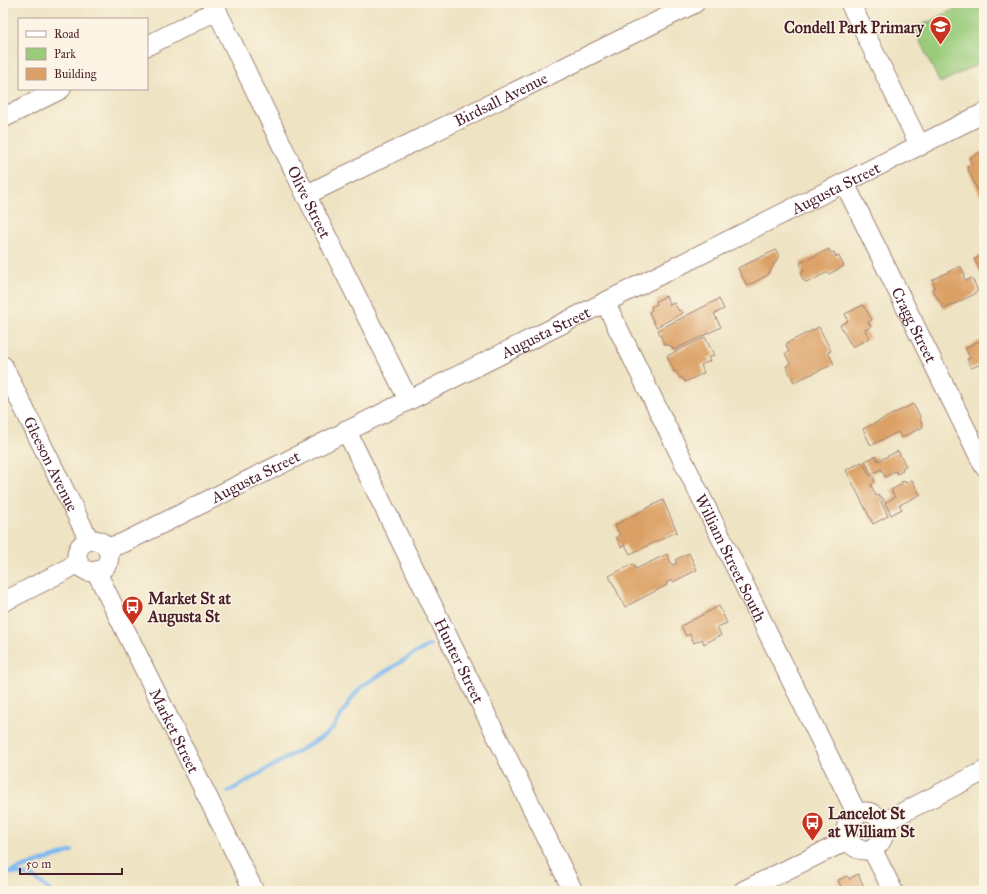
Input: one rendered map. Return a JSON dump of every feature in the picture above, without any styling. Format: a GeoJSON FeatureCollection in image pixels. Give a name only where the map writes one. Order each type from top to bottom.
{"type":"FeatureCollection","features":[{"type":"Feature","properties":{"kind":"street","name":"Birdsall Avenue"},"geometry":{"type":"LineString","coordinates":[[306,195],[695,3]]}},
{"type":"Feature","properties":{"kind":"street"},"geometry":{"type":"LineString","coordinates":[[850,3],[920,146]]}},
{"type":"Feature","properties":{"kind":"street","name":"Olive Street"},"geometry":{"type":"LineString","coordinates":[[215,7],[408,400]]}},
{"type":"Feature","properties":{"kind":"street"},"geometry":{"type":"LineString","coordinates":[[148,45],[215,7]]}},
{"type":"Feature","properties":{"kind":"street"},"geometry":{"type":"LineString","coordinates":[[3,118],[59,90]]}},
{"type":"Feature","properties":{"kind":"street","name":"Augusta Street"},"geometry":{"type":"LineString","coordinates":[[107,548],[123,543],[346,430],[845,184],[984,113]]}},
{"type":"Feature","properties":{"kind":"street","name":"Cragg Street"},"geometry":{"type":"LineString","coordinates":[[845,184],[984,466]]}},
{"type":"Feature","properties":{"kind":"street","name":"William Street South"},"geometry":{"type":"LineString","coordinates":[[605,302],[857,814]]}},
{"type":"Feature","properties":{"kind":"street","name":"Gleeson Avenue"},"geometry":{"type":"LineString","coordinates":[[3,366],[89,540]]}},
{"type":"Feature","properties":{"kind":"street","name":"Hunter Street"},"geometry":{"type":"LineString","coordinates":[[346,430],[573,891]]}},
{"type":"Feature","properties":{"kind":"street"},"geometry":{"type":"LineString","coordinates":[[89,540],[98,540],[107,548],[109,557],[106,564],[103,568],[96,571],[85,569],[78,562],[77,557],[80,546],[89,540]]}},
{"type":"Feature","properties":{"kind":"street"},"geometry":{"type":"LineString","coordinates":[[3,602],[66,570],[78,562]]}},
{"type":"Feature","properties":{"kind":"street","name":"Market Street"},"geometry":{"type":"LineString","coordinates":[[96,571],[254,891]]}},
{"type":"Feature","properties":{"kind":"street"},"geometry":{"type":"LineString","coordinates":[[882,823],[984,771]]}},
{"type":"Feature","properties":{"kind":"street"},"geometry":{"type":"LineString","coordinates":[[869,813],[878,818],[882,823],[883,829],[881,841],[877,846],[866,850],[856,848],[848,840],[846,828],[848,822],[857,814],[869,813]]}},
{"type":"Feature","properties":{"kind":"street"},"geometry":{"type":"LineString","coordinates":[[743,891],[848,840]]}},
{"type":"Feature","properties":{"kind":"street"},"geometry":{"type":"LineString","coordinates":[[872,848],[893,891]]}},
{"type":"Feature","properties":{"kind":"green space"},"geometry":{"type":"Polygon","coordinates":[[[967,3],[982,3],[984,7],[984,61],[940,83],[914,29],[967,3]]]}},
{"type":"Feature","properties":{"kind":"building"},"geometry":{"type":"Polygon","coordinates":[[[984,150],[984,197],[983,194],[980,195],[967,167],[972,164],[969,159],[984,150]]]}},
{"type":"Feature","properties":{"kind":"building"},"geometry":{"type":"Polygon","coordinates":[[[829,249],[831,253],[834,252],[836,257],[838,255],[844,266],[829,274],[828,272],[808,282],[804,281],[801,276],[802,272],[804,271],[800,263],[829,249]]]}},
{"type":"Feature","properties":{"kind":"building"},"geometry":{"type":"Polygon","coordinates":[[[776,250],[779,256],[768,275],[747,286],[738,268],[776,250]]]}},
{"type":"Feature","properties":{"kind":"building"},"geometry":{"type":"Polygon","coordinates":[[[984,254],[984,280],[974,259],[984,254]]]}},
{"type":"Feature","properties":{"kind":"building"},"geometry":{"type":"Polygon","coordinates":[[[958,267],[961,267],[966,281],[972,278],[978,291],[974,293],[975,294],[944,309],[932,289],[935,287],[932,280],[958,267]]]}},
{"type":"Feature","properties":{"kind":"building"},"geometry":{"type":"Polygon","coordinates":[[[666,296],[670,305],[674,303],[679,311],[681,310],[683,313],[656,327],[649,312],[652,310],[651,307],[657,304],[656,301],[666,296]]]}},
{"type":"Feature","properties":{"kind":"building"},"geometry":{"type":"Polygon","coordinates":[[[719,299],[724,309],[714,314],[721,327],[674,350],[671,346],[664,344],[658,330],[719,299]]]}},
{"type":"Feature","properties":{"kind":"building"},"geometry":{"type":"Polygon","coordinates":[[[863,305],[872,320],[868,322],[871,327],[865,330],[870,338],[852,347],[840,325],[848,321],[845,314],[863,305]]]}},
{"type":"Feature","properties":{"kind":"building"},"geometry":{"type":"Polygon","coordinates":[[[819,327],[831,351],[828,352],[834,364],[794,382],[786,366],[790,363],[785,354],[789,352],[786,345],[787,343],[819,327]]]}},
{"type":"Feature","properties":{"kind":"building"},"geometry":{"type":"Polygon","coordinates":[[[984,335],[984,363],[971,368],[967,359],[970,358],[965,348],[983,339],[981,336],[984,335]]]}},
{"type":"Feature","properties":{"kind":"building"},"geometry":{"type":"Polygon","coordinates":[[[705,337],[714,355],[708,358],[710,361],[701,365],[704,373],[685,382],[682,377],[680,378],[676,371],[674,372],[667,356],[705,337]]]}},
{"type":"Feature","properties":{"kind":"building"},"geometry":{"type":"Polygon","coordinates":[[[913,404],[920,416],[923,427],[901,438],[898,432],[872,445],[870,444],[863,429],[913,404]]]}},
{"type":"Feature","properties":{"kind":"building"},"geometry":{"type":"Polygon","coordinates":[[[898,451],[906,466],[902,468],[903,471],[897,474],[896,471],[885,477],[881,469],[871,474],[865,461],[876,456],[878,461],[898,451]]]}},
{"type":"Feature","properties":{"kind":"building"},"geometry":{"type":"Polygon","coordinates":[[[862,462],[870,476],[872,475],[875,481],[871,485],[876,496],[878,495],[880,498],[882,497],[884,500],[881,502],[888,516],[873,524],[846,470],[862,462]]]}},
{"type":"Feature","properties":{"kind":"building"},"geometry":{"type":"Polygon","coordinates":[[[912,480],[920,495],[899,505],[902,509],[891,515],[885,503],[895,497],[891,490],[902,484],[901,482],[904,481],[905,483],[912,480]]]}},
{"type":"Feature","properties":{"kind":"building"},"geometry":{"type":"Polygon","coordinates":[[[663,500],[677,532],[630,554],[625,545],[621,547],[616,537],[620,535],[615,525],[663,500]]]}},
{"type":"Feature","properties":{"kind":"building"},"geometry":{"type":"Polygon","coordinates":[[[689,553],[697,570],[673,582],[672,580],[666,583],[667,585],[625,607],[609,576],[633,564],[636,569],[667,554],[672,565],[677,563],[675,560],[689,553]]]}},
{"type":"Feature","properties":{"kind":"building"},"geometry":{"type":"Polygon","coordinates":[[[719,606],[727,623],[717,627],[721,635],[704,644],[702,639],[694,643],[690,634],[686,636],[681,626],[719,606]]]}},
{"type":"Feature","properties":{"kind":"building"},"geometry":{"type":"Polygon","coordinates":[[[858,874],[866,891],[843,891],[838,880],[847,876],[849,879],[858,874]]]}},
{"type":"Feature","properties":{"kind":"building"},"geometry":{"type":"Polygon","coordinates":[[[826,887],[828,891],[818,891],[826,887]]]}},
{"type":"Feature","properties":{"kind":"waterway"},"geometry":{"type":"LineString","coordinates":[[228,792],[324,736],[333,728],[354,695],[364,685],[430,645]]}},
{"type":"Feature","properties":{"kind":"waterway"},"geometry":{"type":"LineString","coordinates":[[3,875],[72,851]]}},
{"type":"Feature","properties":{"kind":"waterway"},"geometry":{"type":"LineString","coordinates":[[10,873],[28,875],[40,882],[50,891]]}},
{"type":"Feature","properties":{"kind":"place","name":"Condell Park Primary"},"geometry":{"type":"Point","coordinates":[940,46]}},
{"type":"Feature","properties":{"kind":"place","name":"Market St at Augusta St"},"geometry":{"type":"Point","coordinates":[133,626]}},
{"type":"Feature","properties":{"kind":"place","name":"Lancelot St at William St"},"geometry":{"type":"Point","coordinates":[813,842]}}]}
